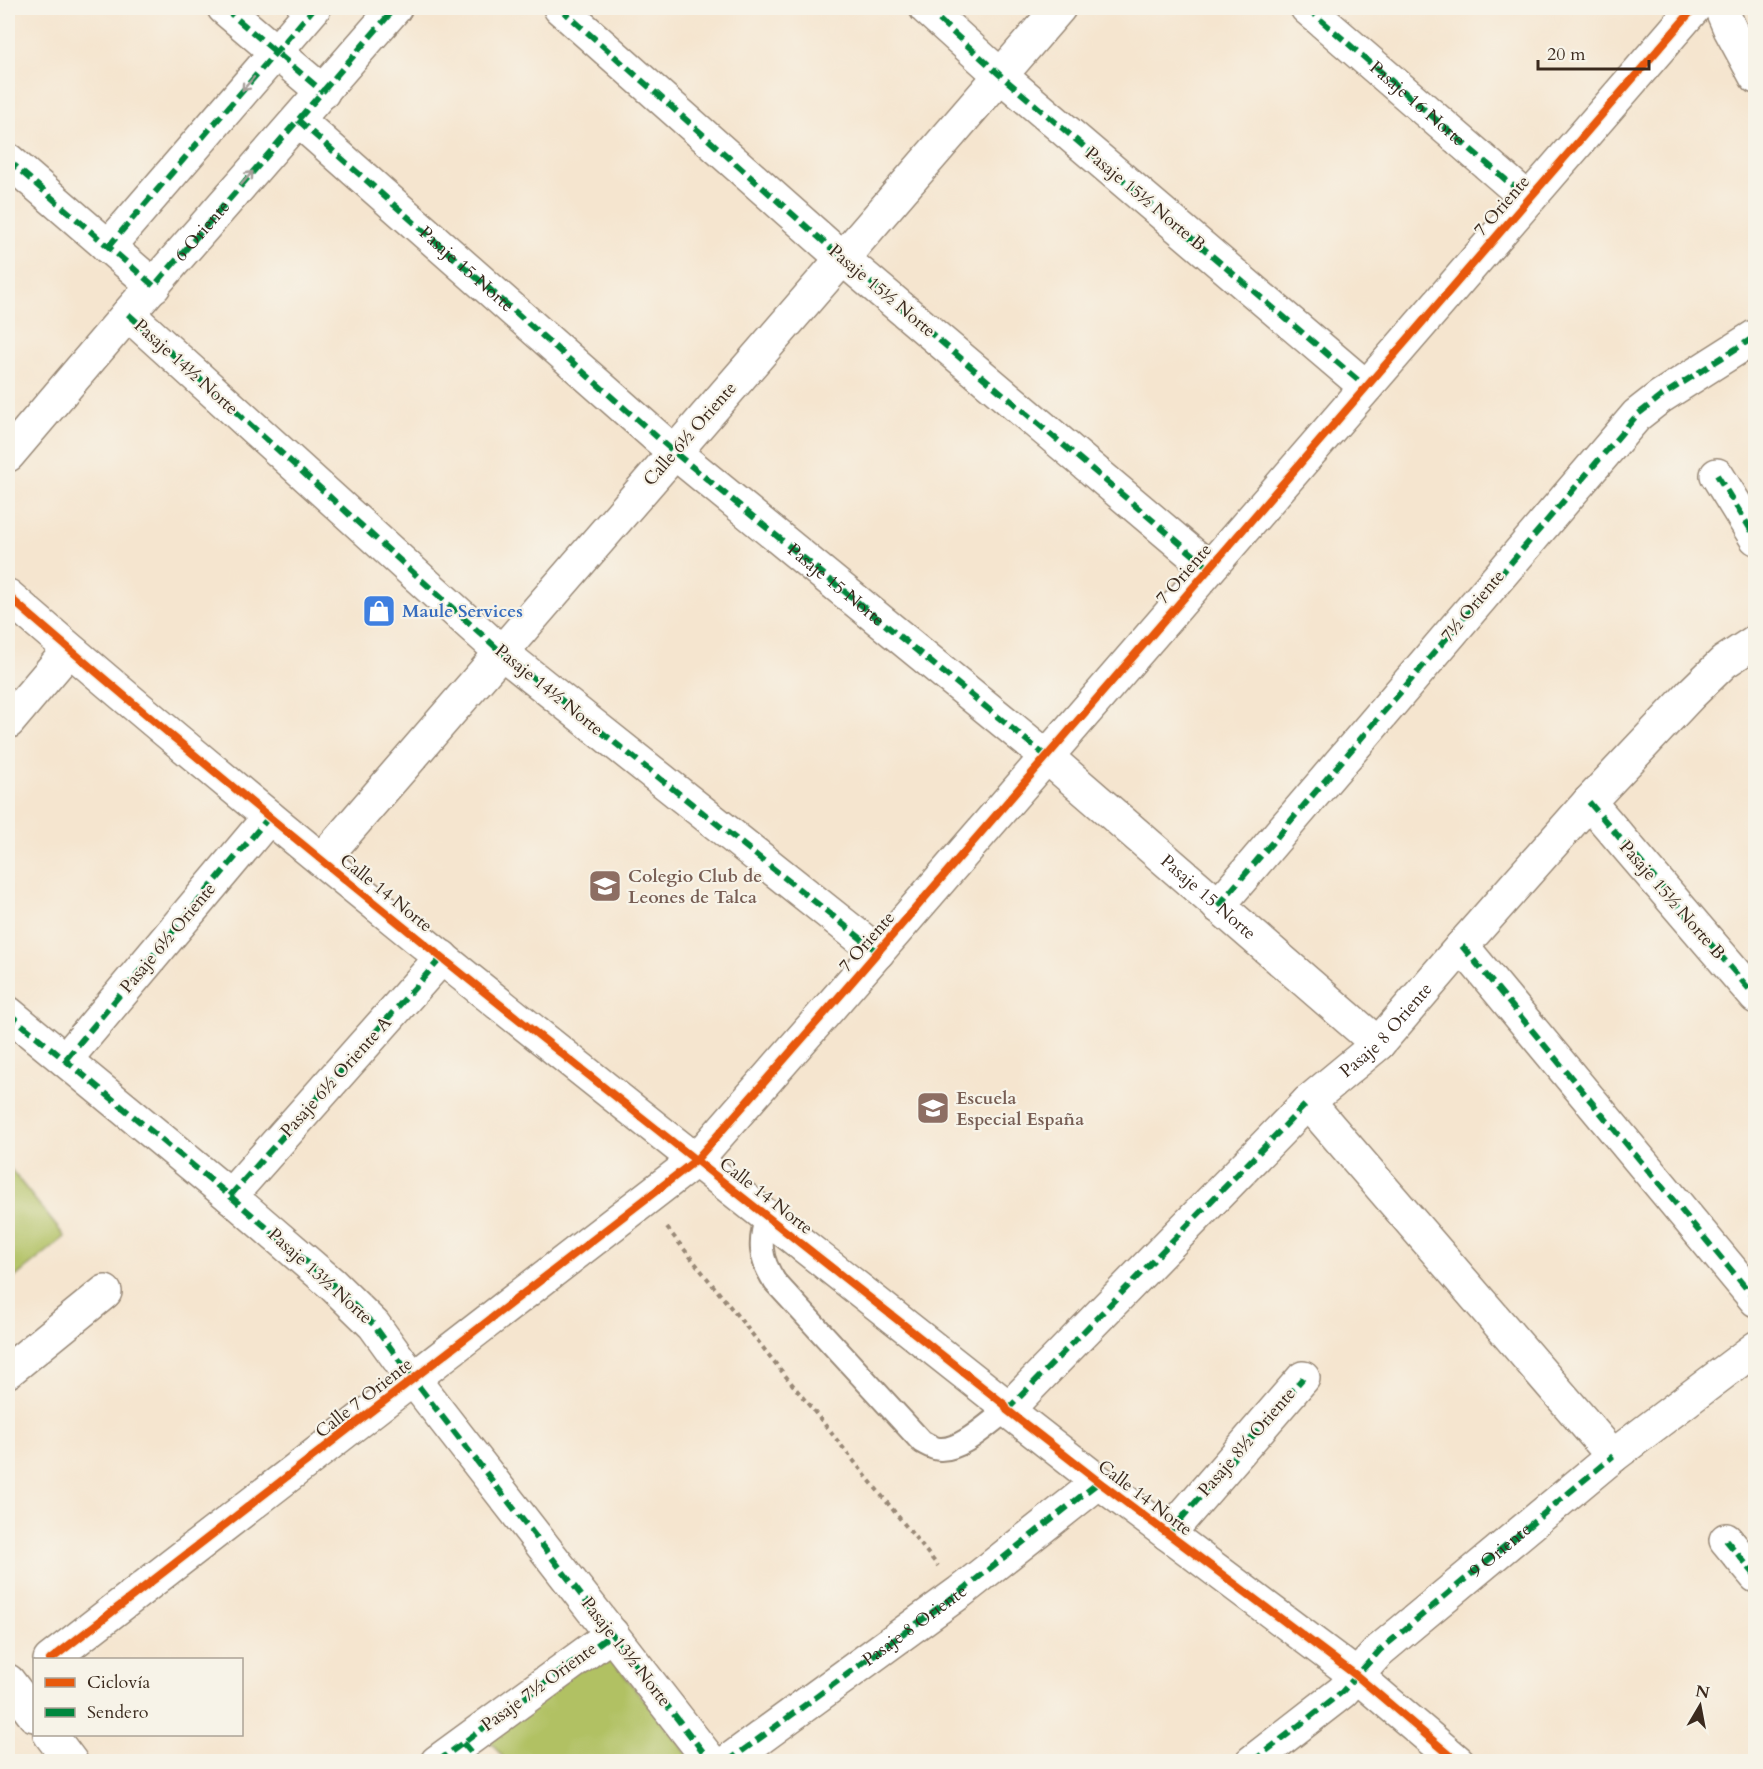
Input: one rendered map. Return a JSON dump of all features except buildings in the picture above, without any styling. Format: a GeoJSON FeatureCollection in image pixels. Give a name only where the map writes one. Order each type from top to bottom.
{"type":"FeatureCollection","features":[{"type":"Feature","properties":{"kind":"street"},"geometry":{"type":"LineString","coordinates":[[224,8],[323,92]]}},
{"type":"Feature","properties":{"kind":"street"},"geometry":{"type":"LineString","coordinates":[[108,247],[314,8]]}},
{"type":"Feature","properties":{"kind":"street","name":"6 Oriente"},"geometry":{"type":"LineString","coordinates":[[8,455],[395,8]]}},
{"type":"Feature","properties":{"kind":"street","name":"Pasaje 15½ Norte"},"geometry":{"type":"LineString","coordinates":[[560,8],[842,258],[1209,568]]}},
{"type":"Feature","properties":{"kind":"street","name":"Pasaje 15½ Norte B"},"geometry":{"type":"LineString","coordinates":[[926,8],[1000,75],[1366,387]]}},
{"type":"Feature","properties":{"kind":"street","name":"Calle 6½ Oriente"},"geometry":{"type":"LineString","coordinates":[[322,860],[1059,8]]}},
{"type":"Feature","properties":{"kind":"street","name":"Pasaje 16 Norte"},"geometry":{"type":"LineString","coordinates":[[1307,8],[1528,199]]}},
{"type":"Feature","properties":{"kind":"street"},"geometry":{"type":"LineString","coordinates":[[1699,8],[1730,29],[1755,77]]}},
{"type":"Feature","properties":{"kind":"street","name":"7 Oriente"},"geometry":{"type":"LineString","coordinates":[[696,1160],[1528,199],[1699,8]]}},
{"type":"Feature","properties":{"kind":"street","name":"Pasaje 15 Norte"},"geometry":{"type":"LineString","coordinates":[[298,120],[674,452],[1047,757],[1378,1044]]}},
{"type":"Feature","properties":{"kind":"street"},"geometry":{"type":"LineString","coordinates":[[8,160],[154,286]]}},
{"type":"Feature","properties":{"kind":"street","name":"Pasaje 14½ Norte"},"geometry":{"type":"LineString","coordinates":[[128,314],[501,652],[878,952]]}},
{"type":"Feature","properties":{"kind":"street","name":"7½ Oriente"},"geometry":{"type":"LineString","coordinates":[[1218,906],[1637,415],[1660,397],[1755,336]]}},
{"type":"Feature","properties":{"kind":"street"},"geometry":{"type":"LineString","coordinates":[[1717,475],[1755,538]]}},
{"type":"Feature","properties":{"kind":"street","name":"Calle 14 Norte"},"geometry":{"type":"LineString","coordinates":[[8,597],[269,817],[442,957],[1005,1405],[1007,1410],[1357,1676],[1458,1761]]}},
{"type":"Feature","properties":{"kind":"street","name":"Pasaje 8 Oriente"},"geometry":{"type":"LineString","coordinates":[[1007,1410],[1308,1102],[1378,1044],[1589,802],[1724,662],[1755,641]]}},
{"type":"Feature","properties":{"kind":"street"},"geometry":{"type":"LineString","coordinates":[[8,722],[69,650]]}},
{"type":"Feature","properties":{"kind":"street","name":"Pasaje 15½ Norte B"},"geometry":{"type":"LineString","coordinates":[[1589,802],[1755,997]]}},
{"type":"Feature","properties":{"kind":"street","name":"Pasaje 6½ Oriente"},"geometry":{"type":"LineString","coordinates":[[66,1059],[269,817]]}},
{"type":"Feature","properties":{"kind":"street"},"geometry":{"type":"LineString","coordinates":[[1462,946],[1755,1300]]}},
{"type":"Feature","properties":{"kind":"street","name":"Pasaje 6½ Oriente A"},"geometry":{"type":"LineString","coordinates":[[230,1196],[442,957]]}},
{"type":"Feature","properties":{"kind":"street","name":"Pasaje 13½ Norte"},"geometry":{"type":"LineString","coordinates":[[8,1013],[230,1196],[374,1325],[413,1379],[711,1761]]}},
{"type":"Feature","properties":{"kind":"street"},"geometry":{"type":"LineString","coordinates":[[1308,1102],[1613,1456]]}},
{"type":"Feature","properties":{"kind":"street","name":"Calle 7 Oriente"},"geometry":{"type":"LineString","coordinates":[[51,1658],[696,1160]]}},
{"type":"Feature","properties":{"kind":"street"},"geometry":{"type":"LineString","coordinates":[[8,1371],[105,1292]]}},
{"type":"Feature","properties":{"kind":"street","name":"9 Oriente"},"geometry":{"type":"LineString","coordinates":[[1252,1761],[1342,1692],[1380,1650],[1613,1456],[1755,1348]]}},
{"type":"Feature","properties":{"kind":"street","name":"Pasaje 8½ Oriente"},"geometry":{"type":"LineString","coordinates":[[1168,1534],[1303,1378]]}},
{"type":"Feature","properties":{"kind":"street","name":"Pasaje 8 Oriente"},"geometry":{"type":"LineString","coordinates":[[727,1761],[960,1592],[1099,1482]]}},
{"type":"Feature","properties":{"kind":"street"},"geometry":{"type":"LineString","coordinates":[[1726,1540],[1755,1576]]}},
{"type":"Feature","properties":{"kind":"street","name":"Pasaje 7½ Oriente"},"geometry":{"type":"LineString","coordinates":[[437,1761],[471,1752],[612,1634]]}},
{"type":"Feature","properties":{"kind":"street"},"geometry":{"type":"LineString","coordinates":[[16,1683],[33,1713]]}},
{"type":"Feature","properties":{"kind":"street"},"geometry":{"type":"LineString","coordinates":[[52,1736],[71,1761]]}},
{"type":"Feature","properties":{"kind":"lane"},"geometry":{"type":"LineString","coordinates":[[767,1215],[761,1243],[767,1270],[922,1442],[940,1449],[953,1447],[1007,1410]]}},
{"type":"Feature","properties":{"kind":"path"},"geometry":{"type":"LineString","coordinates":[[645,1200],[960,1592]]}},
{"type":"Feature","properties":{"kind":"green space"},"geometry":{"type":"Polygon","coordinates":[[[8,1166],[65,1237],[8,1283],[8,1166]]]}},
{"type":"Feature","properties":{"kind":"green space"},"geometry":{"type":"Polygon","coordinates":[[[598,1642],[689,1756],[682,1762],[506,1761],[479,1728],[598,1642]]]}},
{"type":"Feature","properties":{"kind":"marked path"},"geometry":{"type":"LineString","coordinates":[[224,8],[323,92]]}},
{"type":"Feature","properties":{"kind":"marked path"},"geometry":{"type":"LineString","coordinates":[[108,247],[314,8]]}},
{"type":"Feature","properties":{"kind":"marked path"},"geometry":{"type":"LineString","coordinates":[[8,160],[154,286],[395,8]]}},
{"type":"Feature","properties":{"kind":"marked path"},"geometry":{"type":"LineString","coordinates":[[560,8],[842,258],[1209,568]]}},
{"type":"Feature","properties":{"kind":"marked path"},"geometry":{"type":"LineString","coordinates":[[926,8],[1000,75],[1366,387]]}},
{"type":"Feature","properties":{"kind":"marked path"},"geometry":{"type":"LineString","coordinates":[[1307,8],[1528,199]]}},
{"type":"Feature","properties":{"kind":"marked path"},"geometry":{"type":"LineString","coordinates":[[298,120],[674,452],[1047,757]]}},
{"type":"Feature","properties":{"kind":"marked path"},"geometry":{"type":"LineString","coordinates":[[128,314],[501,652],[878,952]]}},
{"type":"Feature","properties":{"kind":"marked path"},"geometry":{"type":"LineString","coordinates":[[1218,906],[1637,415],[1660,397],[1756,336]]}},
{"type":"Feature","properties":{"kind":"marked path"},"geometry":{"type":"LineString","coordinates":[[1717,475],[1756,538]]}},
{"type":"Feature","properties":{"kind":"marked path"},"geometry":{"type":"LineString","coordinates":[[1589,802],[1756,997]]}},
{"type":"Feature","properties":{"kind":"marked path"},"geometry":{"type":"LineString","coordinates":[[66,1059],[269,817]]}},
{"type":"Feature","properties":{"kind":"marked path"},"geometry":{"type":"LineString","coordinates":[[1462,946],[1756,1300]]}},
{"type":"Feature","properties":{"kind":"marked path"},"geometry":{"type":"LineString","coordinates":[[230,1196],[442,957]]}},
{"type":"Feature","properties":{"kind":"marked path"},"geometry":{"type":"LineString","coordinates":[[8,1013],[230,1196],[332,1284],[374,1325],[413,1379],[711,1762]]}},
{"type":"Feature","properties":{"kind":"marked path"},"geometry":{"type":"LineString","coordinates":[[1007,1410],[1308,1102]]}},
{"type":"Feature","properties":{"kind":"marked path"},"geometry":{"type":"LineString","coordinates":[[1168,1534],[1303,1378]]}},
{"type":"Feature","properties":{"kind":"marked path"},"geometry":{"type":"LineString","coordinates":[[1252,1762],[1342,1692],[1380,1650],[1613,1456]]}},
{"type":"Feature","properties":{"kind":"marked path"},"geometry":{"type":"LineString","coordinates":[[727,1762],[960,1592],[1099,1482]]}},
{"type":"Feature","properties":{"kind":"marked path"},"geometry":{"type":"LineString","coordinates":[[1726,1540],[1756,1576]]}},
{"type":"Feature","properties":{"kind":"marked path"},"geometry":{"type":"LineString","coordinates":[[437,1762],[612,1634]]}},
{"type":"Feature","properties":{"kind":"marked path"},"geometry":{"type":"LineString","coordinates":[[463,1743],[479,1762]]}},
{"type":"Feature","properties":{"kind":"cycle path"},"geometry":{"type":"LineString","coordinates":[[53,1658],[696,1160],[1694,8]]}},
{"type":"Feature","properties":{"kind":"cycle path"},"geometry":{"type":"LineString","coordinates":[[8,596],[253,804],[502,1006],[1005,1405],[1007,1410],[1357,1676],[1458,1762]]}},
{"type":"Feature","properties":{"kind":"place","name":"Maule Services"},"geometry":{"type":"Point","coordinates":[379,611]}},
{"type":"Feature","properties":{"kind":"place","name":"Colegio Club de Leones de Talca"},"geometry":{"type":"Point","coordinates":[605,886]}},
{"type":"Feature","properties":{"kind":"place","name":"Escuela Especial España"},"geometry":{"type":"Point","coordinates":[933,1108]}}]}
